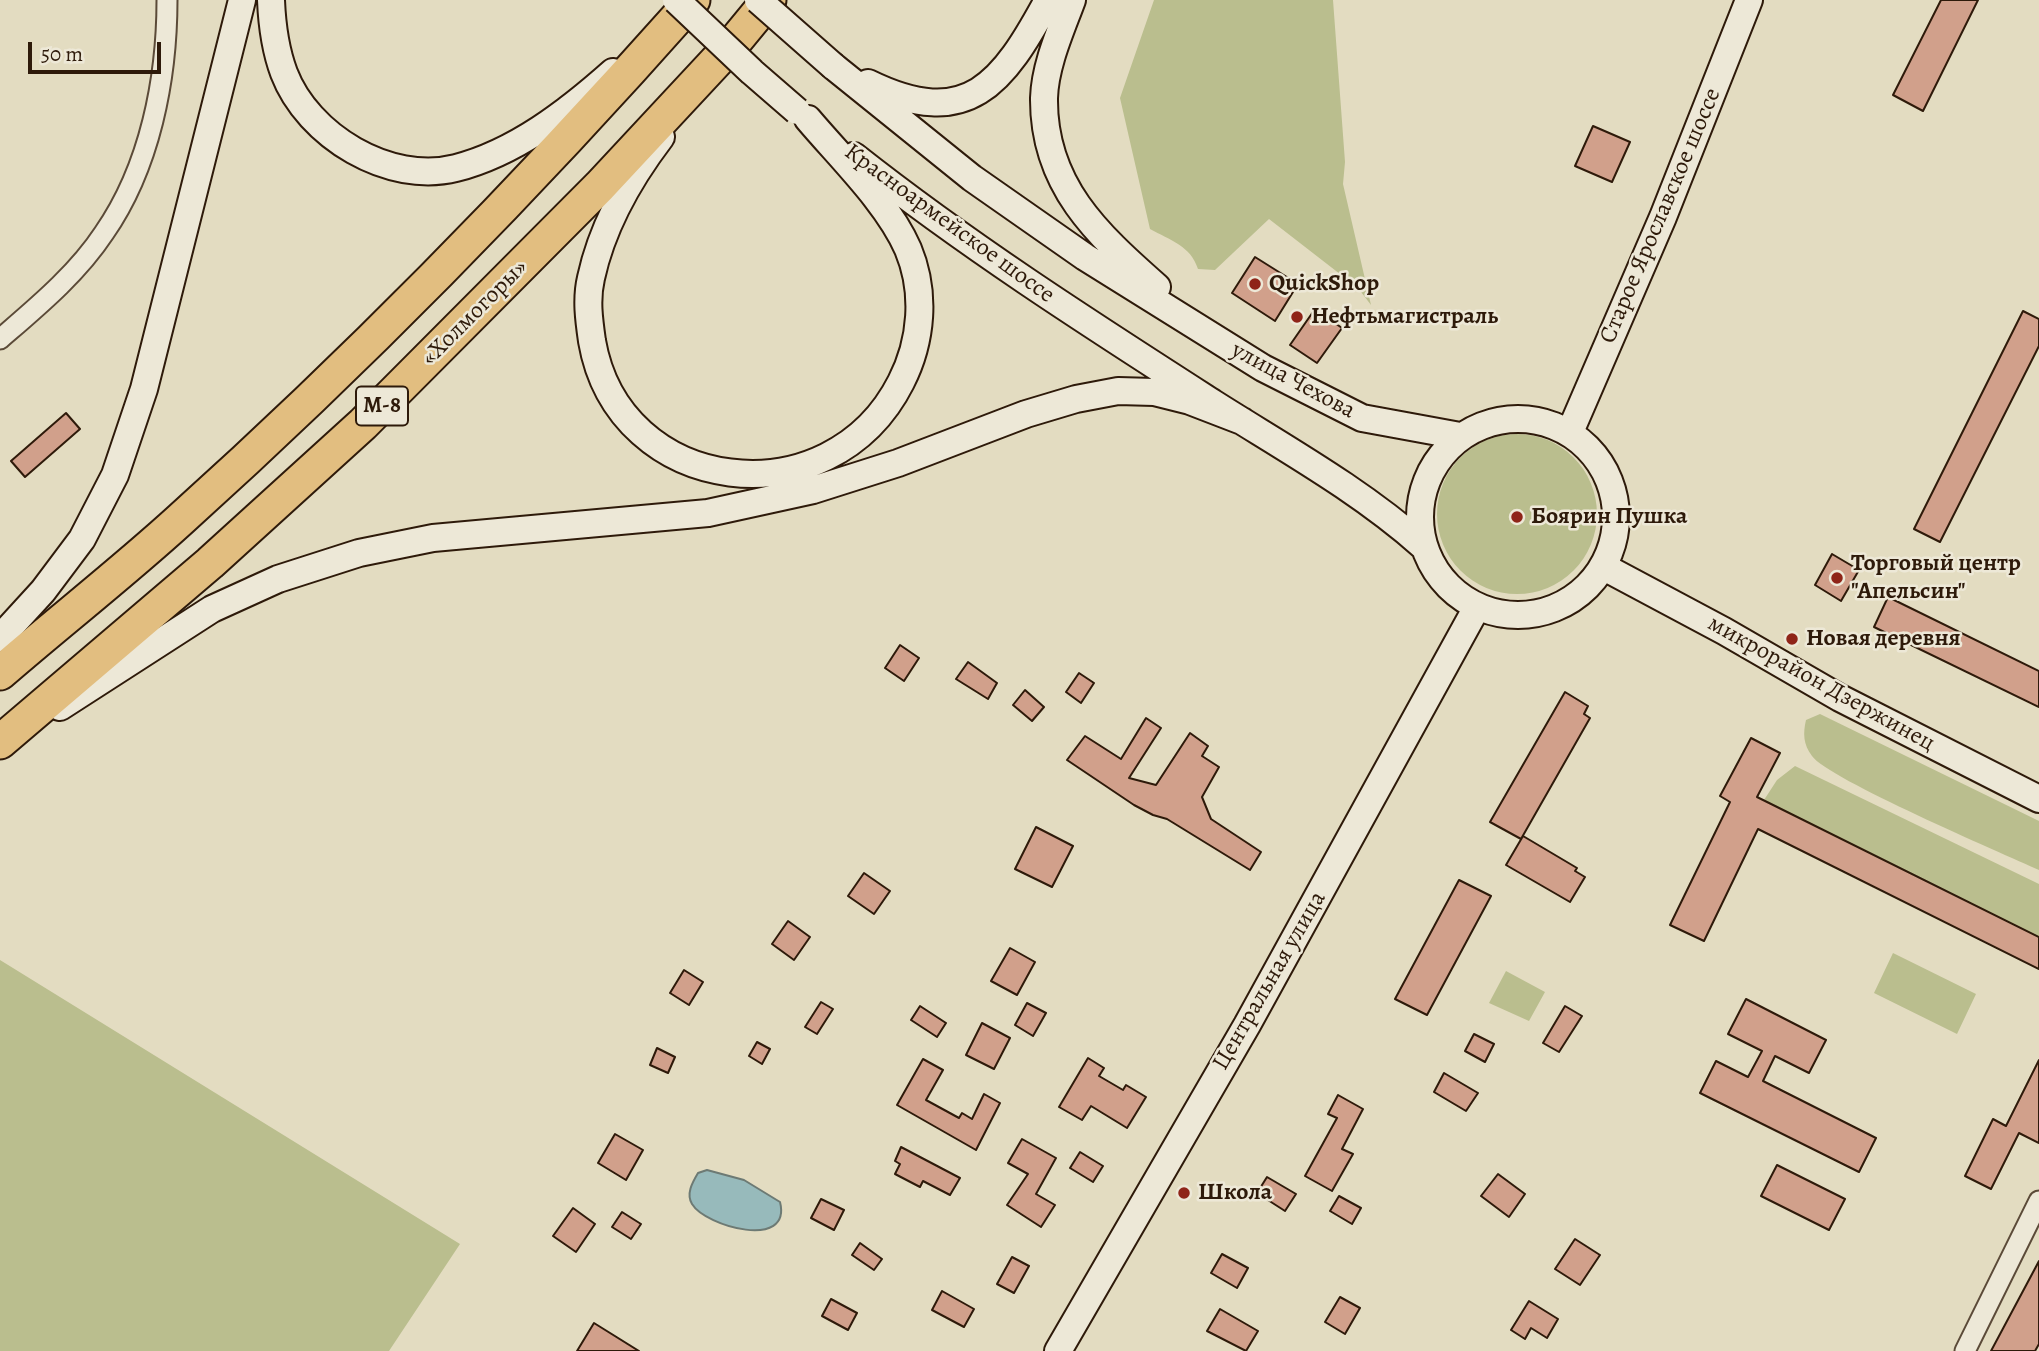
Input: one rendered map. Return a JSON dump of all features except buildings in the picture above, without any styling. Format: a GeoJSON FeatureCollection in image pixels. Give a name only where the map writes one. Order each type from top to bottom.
{"type":"FeatureCollection","features":[{"type":"Feature","properties":{"kind":"highway","name":"М-8"},"geometry":{"type":"LineString","coordinates":[[0,673],[181,519],[445,269],[590,118],[693,0]]}},
{"type":"Feature","properties":{"kind":"highway","name":"«Холмогоры»"},"geometry":{"type":"LineString","coordinates":[[0,744],[210,563],[363,424],[600,186],[757,13]]}},
{"type":"Feature","properties":{"kind":"main road"},"geometry":{"type":"LineString","coordinates":[[0,638],[43,591],[82,539],[115,475],[144,389],[242,0]]}},
{"type":"Feature","properties":{"kind":"main road"},"geometry":{"type":"LineString","coordinates":[[271,0],[272,33],[285,75],[308,111],[339,142],[376,161],[414,171],[454,169],[486,158],[542,128],[611,75],[693,0]]}},
{"type":"Feature","properties":{"kind":"main road","name":"Красноармейское шоссе"},"geometry":{"type":"LineString","coordinates":[[676,0],[752,72],[918,207],[1041,292],[1242,421]]}},
{"type":"Feature","properties":{"kind":"main road"},"geometry":{"type":"LineString","coordinates":[[833,65],[887,92],[924,103],[947,103],[979,92],[1003,74],[1023,46],[1048,0]]}},
{"type":"Feature","properties":{"kind":"main road"},"geometry":{"type":"LineString","coordinates":[[1072,0],[1054,51],[1044,96],[1047,133],[1059,176],[1078,211],[1119,253],[1210,335]]}},
{"type":"Feature","properties":{"kind":"main road","name":"Старое Ярославское шоссе"},"geometry":{"type":"LineString","coordinates":[[1570,432],[1663,217],[1749,0]]}},
{"type":"Feature","properties":{"kind":"main road"},"geometry":{"type":"LineString","coordinates":[[757,13],[655,145],[623,194],[603,237],[590,279],[588,317],[595,357],[609,392],[638,429],[673,455],[715,472],[757,476],[802,469],[840,451],[870,426],[891,402],[915,348],[920,318],[908,248],[877,202],[803,115]]}},
{"type":"Feature","properties":{"kind":"main road","name":"Красноармейское шоссе"},"geometry":{"type":"LineString","coordinates":[[757,13],[833,65],[972,178],[1085,257],[1210,335]]}},
{"type":"Feature","properties":{"kind":"main road","name":"улица Чехова"},"geometry":{"type":"LineString","coordinates":[[1210,335],[1333,407],[1362,418],[1460,436]]}},
{"type":"Feature","properties":{"kind":"main road"},"geometry":{"type":"LineString","coordinates":[[0,744],[212,609],[278,579],[359,553],[433,538],[721,510],[813,490],[898,463],[1026,414],[1076,399],[1118,391],[1154,392],[1190,401],[1242,421],[1372,505],[1423,546]]}},
{"type":"Feature","properties":{"kind":"main road"},"geometry":{"type":"LineString","coordinates":[[1534,419],[1570,432],[1598,458],[1615,492],[1617,531],[1604,567],[1586,590],[1562,606],[1534,615],[1514,615],[1477,607],[1453,592],[1435,571],[1423,546],[1419,515],[1424,485],[1438,457],[1460,436],[1495,420],[1534,419]]}},
{"type":"Feature","properties":{"kind":"main road","name":"микрорайон Дзержинец"},"geometry":{"type":"LineString","coordinates":[[1604,567],[1840,698],[2039,799]]}},
{"type":"Feature","properties":{"kind":"main road","name":"Центральная улица"},"geometry":{"type":"LineString","coordinates":[[1058,1351],[1247,1025],[1477,607]]}},
{"type":"Feature","properties":{"kind":"street"},"geometry":{"type":"LineString","coordinates":[[0,339],[79,266],[106,232],[136,173],[152,125],[161,76],[167,0]]}},
{"type":"Feature","properties":{"kind":"street"},"geometry":{"type":"LineString","coordinates":[[1965,1351],[2039,1201]]}},
{"type":"Feature","properties":{"kind":"green space"},"geometry":{"type":"Polygon","coordinates":[[[1154,0],[1333,0],[1345,162],[1343,184],[1371,305],[1358,288],[1269,219],[1215,270],[1198,269],[1185,249],[1150,229],[1120,98],[1154,0]]]}},
{"type":"Feature","properties":{"kind":"green space"},"geometry":{"type":"Polygon","coordinates":[[[1517,434],[1548,440],[1573,458],[1591,483],[1597,514],[1591,545],[1573,570],[1548,588],[1517,594],[1486,588],[1461,570],[1443,545],[1437,514],[1443,483],[1461,458],[1486,440],[1517,434]]]}},
{"type":"Feature","properties":{"kind":"green space"},"geometry":{"type":"Polygon","coordinates":[[[1820,714],[2039,821],[2039,870],[1881,798],[1825,767],[1812,756],[1804,738],[1806,720],[1820,714]]]}},
{"type":"Feature","properties":{"kind":"green space"},"geometry":{"type":"Polygon","coordinates":[[[1795,766],[2039,884],[2039,937],[1764,800],[1777,780],[1795,766]]]}},
{"type":"Feature","properties":{"kind":"green space"},"geometry":{"type":"Polygon","coordinates":[[[1893,953],[1976,994],[1957,1034],[1874,993],[1893,953]]]}},
{"type":"Feature","properties":{"kind":"green space"},"geometry":{"type":"Polygon","coordinates":[[[0,960],[460,1244],[389,1351],[0,1351],[0,960]]]}},
{"type":"Feature","properties":{"kind":"green space"},"geometry":{"type":"Polygon","coordinates":[[[1506,971],[1545,992],[1529,1021],[1489,1003],[1506,971]]]}},
{"type":"Feature","properties":{"kind":"water"},"geometry":{"type":"Polygon","coordinates":[[[707,1170],[744,1180],[780,1202],[780,1217],[773,1226],[761,1230],[746,1230],[713,1220],[700,1212],[690,1200],[690,1192],[698,1173],[707,1170]]]}},
{"type":"Feature","properties":{"kind":"place","name":"QuickShop"},"geometry":{"type":"Point","coordinates":[1255,284]}},
{"type":"Feature","properties":{"kind":"place","name":"Нефтьмагистраль"},"geometry":{"type":"Point","coordinates":[1297,317]}},
{"type":"Feature","properties":{"kind":"place","name":"Боярин Пушка"},"geometry":{"type":"Point","coordinates":[1517,517]}},
{"type":"Feature","properties":{"kind":"place","name":"Торговый центр \"Апельсин\""},"geometry":{"type":"Point","coordinates":[1837,578]}},
{"type":"Feature","properties":{"kind":"place","name":"Новая деревня"},"geometry":{"type":"Point","coordinates":[1792,639]}},
{"type":"Feature","properties":{"kind":"place","name":"Школа"},"geometry":{"type":"Point","coordinates":[1184,1193]}}]}
